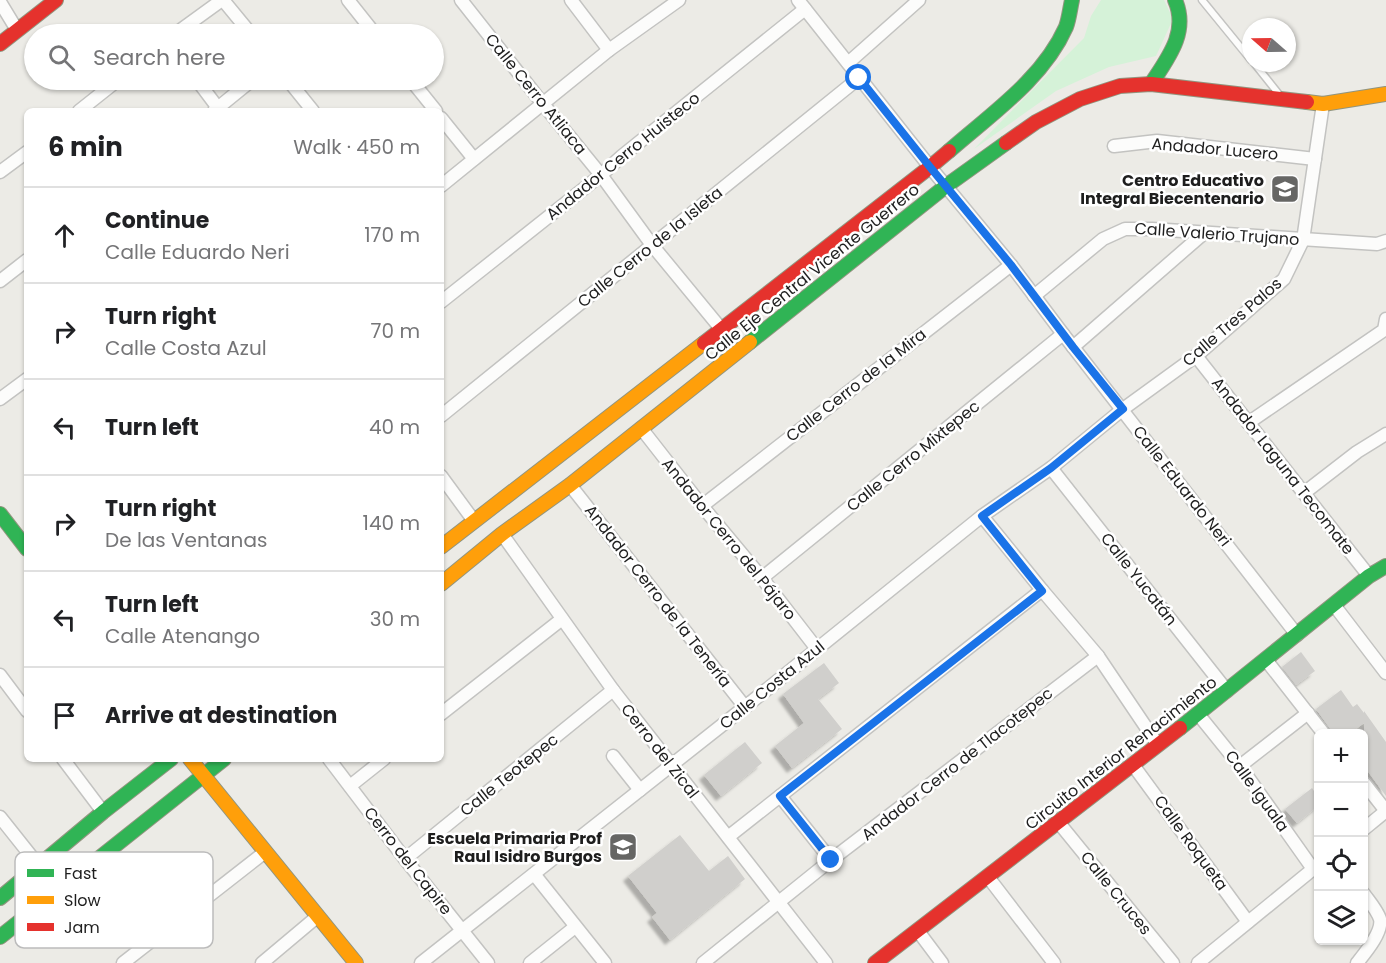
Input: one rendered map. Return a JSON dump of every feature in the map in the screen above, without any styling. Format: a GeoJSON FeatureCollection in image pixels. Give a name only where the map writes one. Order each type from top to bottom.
{"type":"FeatureCollection","features":[{"type":"Feature","properties":{"kind":"main road"},"geometry":{"type":"LineString","coordinates":[[25,24],[56,0]]}},
{"type":"Feature","properties":{"kind":"main road","name":"Calle Eje Central Vicente Guerrero"},"geometry":{"type":"LineString","coordinates":[[444,545],[930,167],[1032,79],[1053,52],[1067,25],[1072,0]]}},
{"type":"Feature","properties":{"kind":"main road"},"geometry":{"type":"LineString","coordinates":[[1151,84],[1174,48],[1182,20],[1175,0]]}},
{"type":"Feature","properties":{"kind":"main road"},"geometry":{"type":"LineString","coordinates":[[0,44],[24,25]]}},
{"type":"Feature","properties":{"kind":"main road","name":"Calle Eje Central Vicente Guerrero"},"geometry":{"type":"LineString","coordinates":[[444,582],[502,534],[570,485],[946,186],[1036,122],[1080,99],[1120,86],[1151,84],[1323,104],[1386,94]]}},
{"type":"Feature","properties":{"kind":"main road"},"geometry":{"type":"LineString","coordinates":[[0,514],[24,545]]}},
{"type":"Feature","properties":{"kind":"main road","name":"Circuito Interior Renacimiento"},"geometry":{"type":"LineString","coordinates":[[875,963],[1059,823],[1369,576],[1386,566]]}},
{"type":"Feature","properties":{"kind":"main road"},"geometry":{"type":"LineString","coordinates":[[56,852],[167,762]]}},
{"type":"Feature","properties":{"kind":"main road"},"geometry":{"type":"LineString","coordinates":[[191,762],[356,963]]}},
{"type":"Feature","properties":{"kind":"main road"},"geometry":{"type":"LineString","coordinates":[[107,852],[220,762]]}},
{"type":"Feature","properties":{"kind":"main road"},"geometry":{"type":"LineString","coordinates":[[0,898],[15,886]]}},
{"type":"Feature","properties":{"kind":"main road"},"geometry":{"type":"LineString","coordinates":[[0,937],[15,925]]}},
{"type":"Feature","properties":{"kind":"street"},"geometry":{"type":"LineString","coordinates":[[189,24],[222,0],[242,24]]}},
{"type":"Feature","properties":{"kind":"street"},"geometry":{"type":"LineString","coordinates":[[348,0],[367,24]]}},
{"type":"Feature","properties":{"kind":"street","name":"Calle Cerro Atliaca"},"geometry":{"type":"LineString","coordinates":[[461,0],[722,330]]}},
{"type":"Feature","properties":{"kind":"street"},"geometry":{"type":"LineString","coordinates":[[571,0],[609,50]]}},
{"type":"Feature","properties":{"kind":"street"},"geometry":{"type":"LineString","coordinates":[[444,184],[609,50],[679,0]]}},
{"type":"Feature","properties":{"kind":"street"},"geometry":{"type":"LineString","coordinates":[[848,63],[919,0]]}},
{"type":"Feature","properties":{"kind":"street"},"geometry":{"type":"LineString","coordinates":[[0,2],[17,30]]}},
{"type":"Feature","properties":{"kind":"street","name":"Calle Eduardo Neri"},"geometry":{"type":"LineString","coordinates":[[801,4],[1011,265],[1297,634]]}},
{"type":"Feature","properties":{"kind":"street","name":"Andador Cerro Huisteco"},"geometry":{"type":"LineString","coordinates":[[444,300],[601,175],[801,4]]}},
{"type":"Feature","properties":{"kind":"street","name":"Calle Cerro de la Isleta"},"geometry":{"type":"LineString","coordinates":[[444,414],[859,78]]}},
{"type":"Feature","properties":{"kind":"street"},"geometry":{"type":"LineString","coordinates":[[82,108],[105,90]]}},
{"type":"Feature","properties":{"kind":"street"},"geometry":{"type":"LineString","coordinates":[[203,90],[215,108]]}},
{"type":"Feature","properties":{"kind":"street"},"geometry":{"type":"LineString","coordinates":[[218,108],[240,90]]}},
{"type":"Feature","properties":{"kind":"street"},"geometry":{"type":"LineString","coordinates":[[296,90],[311,108]]}},
{"type":"Feature","properties":{"kind":"street"},"geometry":{"type":"LineString","coordinates":[[419,90],[434,108]]}},
{"type":"Feature","properties":{"kind":"street","name":"Calle Tres Palos"},"geometry":{"type":"LineString","coordinates":[[1123,409],[1196,356],[1284,279],[1304,240],[1323,104]]}},
{"type":"Feature","properties":{"kind":"street"},"geometry":{"type":"LineString","coordinates":[[444,122],[474,159]]}},
{"type":"Feature","properties":{"kind":"street","name":"Andador Lucero"},"geometry":{"type":"LineString","coordinates":[[1114,146],[1157,141],[1315,159]]}},
{"type":"Feature","properties":{"kind":"street"},"geometry":{"type":"LineString","coordinates":[[0,172],[24,154]]}},
{"type":"Feature","properties":{"kind":"street","name":"Calle Valerio Trujano"},"geometry":{"type":"LineString","coordinates":[[1034,297],[1103,239],[1125,229],[1377,244],[1386,241]]}},
{"type":"Feature","properties":{"kind":"street"},"geometry":{"type":"LineString","coordinates":[[1073,347],[1204,233]]}},
{"type":"Feature","properties":{"kind":"street"},"geometry":{"type":"LineString","coordinates":[[0,281],[24,262]]}},
{"type":"Feature","properties":{"kind":"street","name":"Calle Cerro de la Mira"},"geometry":{"type":"LineString","coordinates":[[702,506],[1011,265]]}},
{"type":"Feature","properties":{"kind":"street"},"geometry":{"type":"LineString","coordinates":[[1248,423],[1385,326]]}},
{"type":"Feature","properties":{"kind":"street","name":"Calle Cerro Mixtepec"},"geometry":{"type":"LineString","coordinates":[[762,578],[1063,334]]}},
{"type":"Feature","properties":{"kind":"street","name":"Andador Laguna Tecomate"},"geometry":{"type":"LineString","coordinates":[[1196,356],[1369,576]]}},
{"type":"Feature","properties":{"kind":"street"},"geometry":{"type":"LineString","coordinates":[[0,399],[24,381]]}},
{"type":"Feature","properties":{"kind":"street","name":"Calle Costa Azul"},"geometry":{"type":"LineString","coordinates":[[421,963],[982,516],[1051,468],[1123,409]]}},
{"type":"Feature","properties":{"kind":"street","name":"Andador Cerro del Pájaro"},"geometry":{"type":"LineString","coordinates":[[641,428],[817,649]]}},
{"type":"Feature","properties":{"kind":"street"},"geometry":{"type":"LineString","coordinates":[[1304,494],[1357,452],[1386,434]]}},
{"type":"Feature","properties":{"kind":"street","name":"Calle Yucatán"},"geometry":{"type":"LineString","coordinates":[[1051,468],[1227,691]]}},
{"type":"Feature","properties":{"kind":"street"},"geometry":{"type":"LineString","coordinates":[[444,480],[474,521]]}},
{"type":"Feature","properties":{"kind":"street","name":"Andador Cerro de la Tenería"},"geometry":{"type":"LineString","coordinates":[[570,485],[745,707]]}},
{"type":"Feature","properties":{"kind":"street"},"geometry":{"type":"LineString","coordinates":[[982,516],[1098,656],[1158,745]]}},
{"type":"Feature","properties":{"kind":"street","name":"Cerro del Zical"},"geometry":{"type":"LineString","coordinates":[[502,534],[613,690],[826,963]]}},
{"type":"Feature","properties":{"kind":"street"},"geometry":{"type":"LineString","coordinates":[[728,837],[1042,591]]}},
{"type":"Feature","properties":{"kind":"street"},"geometry":{"type":"LineString","coordinates":[[1335,605],[1386,673]]}},
{"type":"Feature","properties":{"kind":"street"},"geometry":{"type":"LineString","coordinates":[[444,712],[562,619]]}},
{"type":"Feature","properties":{"kind":"street","name":"Andador Cerro de Tlacotepec"},"geometry":{"type":"LineString","coordinates":[[703,963],[831,860],[1098,656]]}},
{"type":"Feature","properties":{"kind":"street"},"geometry":{"type":"LineString","coordinates":[[1266,660],[1320,729]]}},
{"type":"Feature","properties":{"kind":"street"},"geometry":{"type":"LineString","coordinates":[[0,675],[24,707]]}},
{"type":"Feature","properties":{"kind":"street","name":"Calle Teotepec"},"geometry":{"type":"LineString","coordinates":[[405,859],[613,690]]}},
{"type":"Feature","properties":{"kind":"street"},"geometry":{"type":"LineString","coordinates":[[1240,766],[1308,713]]}},
{"type":"Feature","properties":{"kind":"street","name":"Calle Iguala"},"geometry":{"type":"LineString","coordinates":[[1198,714],[1314,864]]}},
{"type":"Feature","properties":{"kind":"street"},"geometry":{"type":"LineString","coordinates":[[613,756],[640,790]]}},
{"type":"Feature","properties":{"kind":"street"},"geometry":{"type":"LineString","coordinates":[[65,762],[104,812]]}},
{"type":"Feature","properties":{"kind":"street","name":"Cerro del Capire"},"geometry":{"type":"LineString","coordinates":[[331,762],[488,963]]}},
{"type":"Feature","properties":{"kind":"street"},"geometry":{"type":"LineString","coordinates":[[350,786],[380,762]]}},
{"type":"Feature","properties":{"kind":"street","name":"Calle Roqueta"},"geometry":{"type":"LineString","coordinates":[[1133,765],[1248,922]]}},
{"type":"Feature","properties":{"kind":"street"},"geometry":{"type":"LineString","coordinates":[[1368,788],[1386,811],[1368,826]]}},
{"type":"Feature","properties":{"kind":"street"},"geometry":{"type":"LineString","coordinates":[[780,796],[831,860]]}},
{"type":"Feature","properties":{"kind":"street"},"geometry":{"type":"LineString","coordinates":[[0,817],[28,852]]}},
{"type":"Feature","properties":{"kind":"street","name":"Calle Cruces"},"geometry":{"type":"LineString","coordinates":[[1059,823],[1173,963]]}},
{"type":"Feature","properties":{"kind":"street"},"geometry":{"type":"LineString","coordinates":[[213,893],[265,852]]}},
{"type":"Feature","properties":{"kind":"street"},"geometry":{"type":"LineString","coordinates":[[1202,962],[1314,869]]}},
{"type":"Feature","properties":{"kind":"street"},"geometry":{"type":"LineString","coordinates":[[534,874],[604,963]]}},
{"type":"Feature","properties":{"kind":"street"},"geometry":{"type":"LineString","coordinates":[[988,877],[1054,963]]}},
{"type":"Feature","properties":{"kind":"street"},"geometry":{"type":"LineString","coordinates":[[1357,963],[1380,928],[1380,920],[1368,899]]}},
{"type":"Feature","properties":{"kind":"street"},"geometry":{"type":"LineString","coordinates":[[262,963],[318,916]]}},
{"type":"Feature","properties":{"kind":"street"},"geometry":{"type":"LineString","coordinates":[[530,963],[575,927]]}},
{"type":"Feature","properties":{"kind":"street"},"geometry":{"type":"LineString","coordinates":[[918,932],[942,963]]}},
{"type":"Feature","properties":{"kind":"street"},"geometry":{"type":"LineString","coordinates":[[123,963],[142,948]]}},
{"type":"Feature","properties":{"kind":"lane"},"geometry":{"type":"LineString","coordinates":[[1202,0],[1242,49]]}},
{"type":"Feature","properties":{"kind":"lane"},"geometry":{"type":"LineString","coordinates":[[1261,72],[1283,98]]}},
{"type":"Feature","properties":{"kind":"green space"},"geometry":{"type":"Polygon","coordinates":[[[1101,0],[1164,0],[1173,19],[1156,56],[1109,67],[1056,91],[974,149],[1084,38],[1091,16],[1101,0]]]}},
{"type":"Feature","properties":{"kind":"building"},"geometry":{"type":"Polygon","coordinates":[[[1301,652],[1315,671],[1296,685],[1282,667],[1301,652]]]}},
{"type":"Feature","properties":{"kind":"building"},"geometry":{"type":"Polygon","coordinates":[[[824,663],[839,683],[818,699],[842,729],[792,768],[775,746],[804,723],[783,694],[824,663]]]}},
{"type":"Feature","properties":{"kind":"building"},"geometry":{"type":"Polygon","coordinates":[[[1341,690],[1353,707],[1357,704],[1364,713],[1364,711],[1386,742],[1386,796],[1368,771],[1368,729],[1364,729],[1364,723],[1356,729],[1330,729],[1316,709],[1341,690]]]}},
{"type":"Feature","properties":{"kind":"building"},"geometry":{"type":"Polygon","coordinates":[[[745,742],[762,763],[721,796],[704,775],[745,742]]]}},
{"type":"Feature","properties":{"kind":"building"},"geometry":{"type":"Polygon","coordinates":[[[1312,788],[1314,809],[1297,823],[1285,809],[1312,788]]]}},
{"type":"Feature","properties":{"kind":"building"},"geometry":{"type":"Polygon","coordinates":[[[680,835],[709,871],[728,856],[745,879],[670,940],[652,917],[657,913],[628,876],[680,835]]]}},
{"type":"Feature","properties":{"kind":"traffic: fast"},"geometry":{"type":"LineString","coordinates":[[949,151],[1015,95],[1044,63],[1066,27],[1072,0]]}},
{"type":"Feature","properties":{"kind":"traffic: fast"},"geometry":{"type":"LineString","coordinates":[[1151,84],[1170,54],[1178,34],[1180,23],[1175,0]]}},
{"type":"Feature","properties":{"kind":"traffic: fast"},"geometry":{"type":"LineString","coordinates":[[750,342],[946,186],[1006,143]]}},
{"type":"Feature","properties":{"kind":"traffic: fast"},"geometry":{"type":"LineString","coordinates":[[0,514],[24,545]]}},
{"type":"Feature","properties":{"kind":"traffic: fast"},"geometry":{"type":"LineString","coordinates":[[1180,728],[1369,576],[1386,566]]}},
{"type":"Feature","properties":{"kind":"traffic: fast"},"geometry":{"type":"LineString","coordinates":[[55,852],[167,762]]}},
{"type":"Feature","properties":{"kind":"traffic: fast"},"geometry":{"type":"LineString","coordinates":[[107,852],[220,762]]}},
{"type":"Feature","properties":{"kind":"traffic: fast"},"geometry":{"type":"LineString","coordinates":[[0,898],[15,885]]}},
{"type":"Feature","properties":{"kind":"traffic: fast"},"geometry":{"type":"LineString","coordinates":[[0,937],[15,925]]}},
{"type":"Feature","properties":{"kind":"traffic: slow"},"geometry":{"type":"LineString","coordinates":[[1307,102],[1323,104],[1386,94]]}},
{"type":"Feature","properties":{"kind":"traffic: slow"},"geometry":{"type":"LineString","coordinates":[[444,582],[750,342]]}},
{"type":"Feature","properties":{"kind":"traffic: slow"},"geometry":{"type":"LineString","coordinates":[[444,545],[704,343]]}},
{"type":"Feature","properties":{"kind":"traffic: slow"},"geometry":{"type":"LineString","coordinates":[[192,762],[356,963]]}},
{"type":"Feature","properties":{"kind":"traffic: jam"},"geometry":{"type":"LineString","coordinates":[[25,24],[56,0]]}},
{"type":"Feature","properties":{"kind":"traffic: jam"},"geometry":{"type":"LineString","coordinates":[[0,44],[24,25]]}},
{"type":"Feature","properties":{"kind":"traffic: jam"},"geometry":{"type":"LineString","coordinates":[[1006,143],[1036,122],[1080,99],[1120,86],[1151,84],[1307,102]]}},
{"type":"Feature","properties":{"kind":"traffic: jam"},"geometry":{"type":"LineString","coordinates":[[704,343],[949,151]]}},
{"type":"Feature","properties":{"kind":"traffic: jam"},"geometry":{"type":"LineString","coordinates":[[875,963],[1180,728]]}},
{"type":"Feature","properties":{"kind":"place","name":"Centro Educativo Integral Biecentenario"},"geometry":{"type":"Point","coordinates":[1285,189]}},
{"type":"Feature","properties":{"kind":"place","name":"Escuela Primaria Prof Raul Isidro Burgos"},"geometry":{"type":"Point","coordinates":[623,847]}},
{"type":"Feature","properties":{"kind":"route"},"geometry":{"type":"LineString","coordinates":[[831,860],[780,796],[1042,591],[982,516],[1051,468],[1123,409],[1011,265],[859,78]]}}]}
